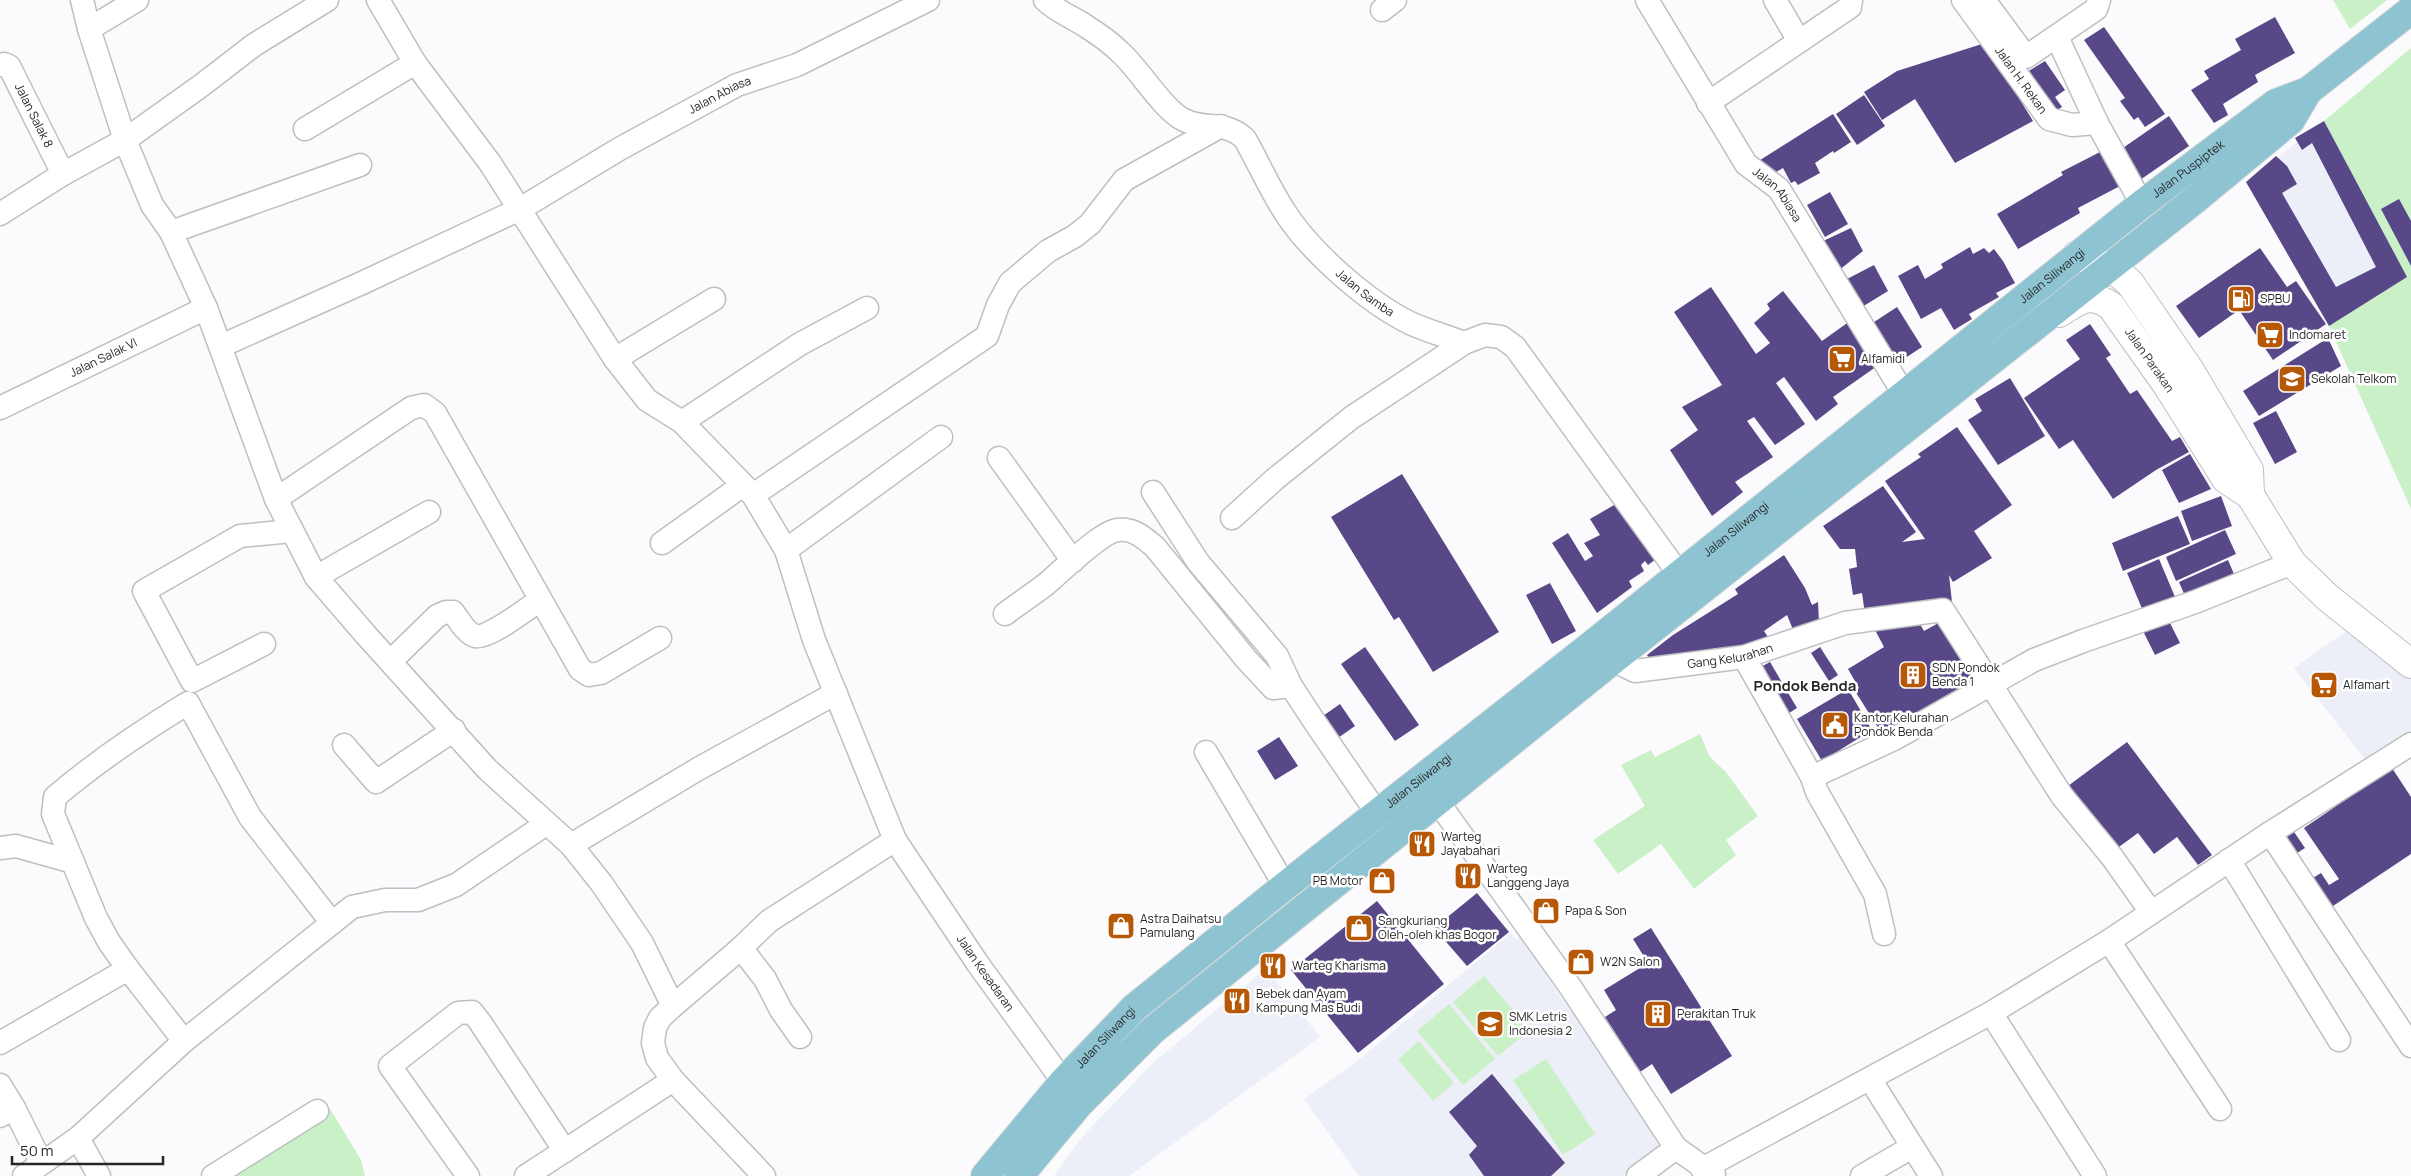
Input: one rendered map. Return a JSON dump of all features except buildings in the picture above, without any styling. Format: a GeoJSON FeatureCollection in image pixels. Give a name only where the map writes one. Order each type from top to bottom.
{"type":"FeatureCollection","features":[{"type":"Feature","properties":{"kind":"main road","name":"Jalan Puspiptek"},"geometry":{"type":"LineString","coordinates":[[2076,256],[2276,103],[2308,91],[2411,10]]}},
{"type":"Feature","properties":{"kind":"main road","name":"Jalan Puspiptek"},"geometry":{"type":"LineString","coordinates":[[2110,266],[2290,120],[2308,91]]}},
{"type":"Feature","properties":{"kind":"main road","name":"Jalan Siliwangi"},"geometry":{"type":"LineString","coordinates":[[985,1176],[1063,1082],[1134,1008],[2076,256]]}},
{"type":"Feature","properties":{"kind":"main road","name":"Jalan Siliwangi"},"geometry":{"type":"LineString","coordinates":[[1020,1176],[1080,1104],[1154,1030],[1613,660],[2110,266]]}},
{"type":"Feature","properties":{"kind":"street"},"geometry":{"type":"LineString","coordinates":[[82,0],[89,29],[125,140],[152,204],[171,232],[206,308],[276,499],[316,577],[487,769],[571,845],[602,884],[642,943],[673,1006]]}},
{"type":"Feature","properties":{"kind":"street"},"geometry":{"type":"LineString","coordinates":[[89,29],[137,0]]}},
{"type":"Feature","properties":{"kind":"street"},"geometry":{"type":"LineString","coordinates":[[0,214],[63,174],[125,140],[254,45],[327,0]]}},
{"type":"Feature","properties":{"kind":"street","name":"Jalan Kesadaran"},"geometry":{"type":"LineString","coordinates":[[378,0],[414,63],[490,163],[615,359],[647,400],[682,422],[748,490],[786,550],[814,640],[895,840],[978,964],[1080,1104]]}},
{"type":"Feature","properties":{"kind":"street","name":"Jalan Abiasa"},"geometry":{"type":"LineString","coordinates":[[221,346],[520,209],[621,148],[737,85],[798,65],[928,0]]}},
{"type":"Feature","properties":{"kind":"street","name":"Jalan Samba"},"geometry":{"type":"LineString","coordinates":[[1045,0],[1098,34],[1122,54],[1166,105],[1182,120],[1196,124],[1221,126],[1236,131],[1245,139],[1283,210],[1296,228],[1321,256],[1378,304],[1410,323],[1464,343]]}},
{"type":"Feature","properties":{"kind":"street","name":"Jalan Abiasa"},"geometry":{"type":"LineString","coordinates":[[1647,0],[1746,164],[1779,189],[1904,394]]}},
{"type":"Feature","properties":{"kind":"street"},"geometry":{"type":"LineString","coordinates":[[1775,0],[1799,41]]}},
{"type":"Feature","properties":{"kind":"street"},"geometry":{"type":"LineString","coordinates":[[1708,103],[1850,7],[1851,0]]}},
{"type":"Feature","properties":{"kind":"street","name":"Jalan H. Rekan"},"geometry":{"type":"LineString","coordinates":[[1963,0],[2049,119],[2072,125],[2097,123]]}},
{"type":"Feature","properties":{"kind":"street"},"geometry":{"type":"LineString","coordinates":[[1984,0],[2026,57],[2057,38],[2096,9],[2099,0]]}},
{"type":"Feature","properties":{"kind":"street"},"geometry":{"type":"LineString","coordinates":[[2057,38],[2097,123],[2142,204]]}},
{"type":"Feature","properties":{"kind":"street"},"geometry":{"type":"LineString","coordinates":[[305,129],[414,63]]}},
{"type":"Feature","properties":{"kind":"street","name":"Jalan Salak 8"},"geometry":{"type":"LineString","coordinates":[[0,65],[9,66],[63,174]]}},
{"type":"Feature","properties":{"kind":"street"},"geometry":{"type":"LineString","coordinates":[[662,544],[987,336],[998,305],[1010,283],[1048,252],[1075,236],[1090,224],[1124,180],[1221,126]]}},
{"type":"Feature","properties":{"kind":"street"},"geometry":{"type":"LineString","coordinates":[[171,232],[360,165]]}},
{"type":"Feature","properties":{"kind":"street","name":"Jalan Siliwangi"},"geometry":{"type":"LineString","coordinates":[[2076,256],[2110,266]]}},
{"type":"Feature","properties":{"kind":"street","name":"Jalan Parakan"},"geometry":{"type":"LineString","coordinates":[[2110,266],[2130,283],[2189,369],[2249,470],[2250,494]]}},
{"type":"Feature","properties":{"kind":"street","name":"Jalan Parakan"},"geometry":{"type":"LineString","coordinates":[[2021,335],[2084,298],[2098,298],[2111,306],[2167,385],[2226,479],[2250,494],[2292,563],[2327,597],[2411,664]]}},
{"type":"Feature","properties":{"kind":"street"},"geometry":{"type":"LineString","coordinates":[[615,359],[714,299]]}},
{"type":"Feature","properties":{"kind":"street","name":"Jalan Salak VI"},"geometry":{"type":"LineString","coordinates":[[0,408],[206,308]]}},
{"type":"Feature","properties":{"kind":"street"},"geometry":{"type":"LineString","coordinates":[[682,422],[800,344],[866,308]]}},
{"type":"Feature","properties":{"kind":"street"},"geometry":{"type":"LineString","coordinates":[[1232,518],[1275,479],[1351,418],[1464,343],[1485,335],[1501,337],[1515,347],[1678,574]]}},
{"type":"Feature","properties":{"kind":"street"},"geometry":{"type":"LineString","coordinates":[[2167,385],[2189,369]]}},
{"type":"Feature","properties":{"kind":"street"},"geometry":{"type":"LineString","coordinates":[[276,499],[411,408],[424,405],[435,413],[580,669],[589,676],[602,672],[660,638]]}},
{"type":"Feature","properties":{"kind":"street"},"geometry":{"type":"LineString","coordinates":[[786,550],[941,437]]}},
{"type":"Feature","properties":{"kind":"street"},"geometry":{"type":"LineString","coordinates":[[999,458],[1073,562]]}},
{"type":"Feature","properties":{"kind":"street"},"geometry":{"type":"LineString","coordinates":[[1153,492],[1198,562],[1277,656],[1291,686],[1377,813]]}},
{"type":"Feature","properties":{"kind":"street"},"geometry":{"type":"LineString","coordinates":[[316,577],[429,512]]}},
{"type":"Feature","properties":{"kind":"street"},"geometry":{"type":"LineString","coordinates":[[1005,614],[1104,536],[1117,530],[1130,530],[1141,535],[1155,547],[1246,659],[1273,688],[1291,686]]}},
{"type":"Feature","properties":{"kind":"street"},"geometry":{"type":"LineString","coordinates":[[264,644],[192,681],[151,603],[245,549],[255,533],[292,531]]}},
{"type":"Feature","properties":{"kind":"street"},"geometry":{"type":"LineString","coordinates":[[1812,777],[1894,739],[1992,684],[2056,651],[2195,602],[2292,563]]}},
{"type":"Feature","properties":{"kind":"street"},"geometry":{"type":"LineString","coordinates":[[391,661],[437,616],[446,612],[453,612],[470,634],[477,637],[487,634],[540,600]]}},
{"type":"Feature","properties":{"kind":"street","name":"Gang Kelurahan"},"geometry":{"type":"LineString","coordinates":[[1613,660],[1635,671],[1744,657],[1845,623],[1943,610],[1992,684]]}},
{"type":"Feature","properties":{"kind":"street"},"geometry":{"type":"LineString","coordinates":[[1744,657],[1875,894],[1884,934]]}},
{"type":"Feature","properties":{"kind":"street"},"geometry":{"type":"LineString","coordinates":[[1992,684],[2062,796],[2112,857],[2151,912]]}},
{"type":"Feature","properties":{"kind":"street"},"geometry":{"type":"LineString","coordinates":[[571,845],[698,770],[836,693]]}},
{"type":"Feature","properties":{"kind":"street"},"geometry":{"type":"LineString","coordinates":[[184,1041],[128,969],[96,918],[53,814],[56,798],[148,727],[188,703],[250,817],[332,923]]}},
{"type":"Feature","properties":{"kind":"street"},"geometry":{"type":"LineString","coordinates":[[344,745],[376,782],[454,730]]}},
{"type":"Feature","properties":{"kind":"street"},"geometry":{"type":"LineString","coordinates":[[1438,802],[1567,982],[1676,1148],[1707,1174],[1870,1079],[1991,1013],[2109,940],[2270,833],[2411,744]]}},
{"type":"Feature","properties":{"kind":"street"},"geometry":{"type":"LineString","coordinates":[[1206,752],[1285,886]]}},
{"type":"Feature","properties":{"kind":"street"},"geometry":{"type":"LineString","coordinates":[[0,1085],[7,1112],[32,1169],[78,1138],[184,1041],[352,907],[368,902],[418,900],[456,885],[546,824]]}},
{"type":"Feature","properties":{"kind":"street"},"geometry":{"type":"LineString","coordinates":[[2270,833],[2411,1046]]}},
{"type":"Feature","properties":{"kind":"street"},"geometry":{"type":"LineString","coordinates":[[764,1176],[673,1080],[657,1058],[653,1043],[660,1018],[741,948],[770,920],[895,840]]}},
{"type":"Feature","properties":{"kind":"street"},"geometry":{"type":"LineString","coordinates":[[0,848],[16,846],[73,862]]}},
{"type":"Feature","properties":{"kind":"street"},"geometry":{"type":"LineString","coordinates":[[2229,860],[2339,1040]]}},
{"type":"Feature","properties":{"kind":"street"},"geometry":{"type":"LineString","coordinates":[[2109,940],[2220,1109]]}},
{"type":"Feature","properties":{"kind":"street"},"geometry":{"type":"LineString","coordinates":[[741,948],[764,978],[781,1010],[800,1037]]}},
{"type":"Feature","properties":{"kind":"street"},"geometry":{"type":"LineString","coordinates":[[0,1043],[128,969]]}},
{"type":"Feature","properties":{"kind":"street"},"geometry":{"type":"LineString","coordinates":[[468,1176],[390,1066],[458,1013],[472,1012],[480,1022],[564,1151]]}},
{"type":"Feature","properties":{"kind":"street"},"geometry":{"type":"LineString","coordinates":[[1991,1013],[2095,1176]]}},
{"type":"Feature","properties":{"kind":"street"},"geometry":{"type":"LineString","coordinates":[[1870,1079],[1931,1176]]}},
{"type":"Feature","properties":{"kind":"street"},"geometry":{"type":"LineString","coordinates":[[528,1176],[673,1080]]}},
{"type":"Feature","properties":{"kind":"street"},"geometry":{"type":"LineString","coordinates":[[213,1176],[316,1111]]}},
{"type":"Feature","properties":{"kind":"street"},"geometry":{"type":"LineString","coordinates":[[78,1138],[99,1176]]}},
{"type":"Feature","properties":{"kind":"street"},"geometry":{"type":"LineString","coordinates":[[1862,1176],[1912,1147]]}},
{"type":"Feature","properties":{"kind":"street"},"geometry":{"type":"LineString","coordinates":[[1638,1176],[1676,1148]]}},
{"type":"Feature","properties":{"kind":"shaded area"},"geometry":{"type":"Polygon","coordinates":[[[2324,121],[2407,277],[2329,326],[2246,182],[2324,121]]]}},
{"type":"Feature","properties":{"kind":"shaded area"},"geometry":{"type":"Polygon","coordinates":[[[2349,629],[2411,678],[2411,734],[2367,762],[2294,668],[2349,629]]]}},
{"type":"Feature","properties":{"kind":"shaded area","name":"SMK Letris Indonesia 2"},"geometry":{"type":"Polygon","coordinates":[[[1511,933],[1516,940],[1525,933],[1550,972],[1546,975],[1663,1148],[1622,1176],[1359,1176],[1304,1099],[1356,1062],[1511,933]]]}},
{"type":"Feature","properties":{"kind":"shaded area"},"geometry":{"type":"Polygon","coordinates":[[[1266,968],[1320,1037],[1129,1176],[1054,1176],[1083,1136],[1153,1063],[1266,968]]]}},
{"type":"Feature","properties":{"kind":"green space"},"geometry":{"type":"Polygon","coordinates":[[[2333,0],[2387,0],[2350,29],[2333,0]]]}},
{"type":"Feature","properties":{"kind":"green space"},"geometry":{"type":"Polygon","coordinates":[[[2411,48],[2411,509],[2329,326],[2406,277],[2324,121],[2411,48]]]}},
{"type":"Feature","properties":{"kind":"green space"},"geometry":{"type":"Polygon","coordinates":[[[1700,734],[1710,757],[1726,772],[1758,816],[1726,840],[1736,855],[1694,889],[1661,844],[1618,874],[1593,840],[1645,806],[1621,765],[1651,750],[1655,757],[1700,734]]]}},
{"type":"Feature","properties":{"kind":"green space"},"geometry":{"type":"Polygon","coordinates":[[[1484,976],[1530,1030],[1498,1056],[1453,1002],[1484,976]]]}},
{"type":"Feature","properties":{"kind":"green space"},"geometry":{"type":"Polygon","coordinates":[[[1449,1004],[1495,1059],[1463,1085],[1417,1031],[1449,1004]]]}},
{"type":"Feature","properties":{"kind":"green space"},"geometry":{"type":"Polygon","coordinates":[[[1419,1041],[1454,1083],[1433,1101],[1398,1059],[1419,1041]]]}},
{"type":"Feature","properties":{"kind":"green space"},"geometry":{"type":"Polygon","coordinates":[[[1546,1059],[1595,1134],[1563,1155],[1513,1080],[1546,1059]]]}},
{"type":"Feature","properties":{"kind":"green space"},"geometry":{"type":"Polygon","coordinates":[[[329,1107],[361,1160],[365,1176],[222,1176],[329,1107]]]}},
{"type":"Feature","properties":{"kind":"place","name":"SPBU"},"geometry":{"type":"Point","coordinates":[2241,299]}},
{"type":"Feature","properties":{"kind":"place","name":"Indomaret"},"geometry":{"type":"Point","coordinates":[2270,335]}},
{"type":"Feature","properties":{"kind":"place","name":"Alfamidi"},"geometry":{"type":"Point","coordinates":[1842,359]}},
{"type":"Feature","properties":{"kind":"place","name":"Sekolah Telkom"},"geometry":{"type":"Point","coordinates":[2292,379]}},
{"type":"Feature","properties":{"kind":"place","name":"SDN Pondok Benda 1"},"geometry":{"type":"Point","coordinates":[1913,675]}},
{"type":"Feature","properties":{"kind":"place","name":"Alfamart"},"geometry":{"type":"Point","coordinates":[2324,685]}},
{"type":"Feature","properties":{"kind":"place","name":"Kantor Kelurahan Pondok Benda"},"geometry":{"type":"Point","coordinates":[1835,725]}},
{"type":"Feature","properties":{"kind":"place","name":"Warteg Jayabahari"},"geometry":{"type":"Point","coordinates":[1422,844]}},
{"type":"Feature","properties":{"kind":"place","name":"Warteg Langgeng Jaya"},"geometry":{"type":"Point","coordinates":[1468,876]}},
{"type":"Feature","properties":{"kind":"place","name":"PB Motor"},"geometry":{"type":"Point","coordinates":[1382,881]}},
{"type":"Feature","properties":{"kind":"place","name":"Papa & Son"},"geometry":{"type":"Point","coordinates":[1546,911]}},
{"type":"Feature","properties":{"kind":"place","name":"Astra Daihatsu Pamulang"},"geometry":{"type":"Point","coordinates":[1121,926]}},
{"type":"Feature","properties":{"kind":"place","name":"Sangkuriang Oleh-oleh khas Bogor"},"geometry":{"type":"Point","coordinates":[1359,928]}},
{"type":"Feature","properties":{"kind":"place","name":"W2N Salon"},"geometry":{"type":"Point","coordinates":[1581,962]}},
{"type":"Feature","properties":{"kind":"place","name":"Warteg Kharisma"},"geometry":{"type":"Point","coordinates":[1273,966]}},
{"type":"Feature","properties":{"kind":"place","name":"Bebek dan Ayam Kampung Mas Budi"},"geometry":{"type":"Point","coordinates":[1237,1001]}},
{"type":"Feature","properties":{"kind":"place","name":"Perakitan Truk"},"geometry":{"type":"Point","coordinates":[1658,1014]}},
{"type":"Feature","properties":{"kind":"place","name":"SMK Letris Indonesia 2"},"geometry":{"type":"Point","coordinates":[1490,1024]}},
{"type":"Feature","properties":{"kind":"district","name":"Pondok Benda"},"geometry":{"type":"Point","coordinates":[1805,686]}}]}
